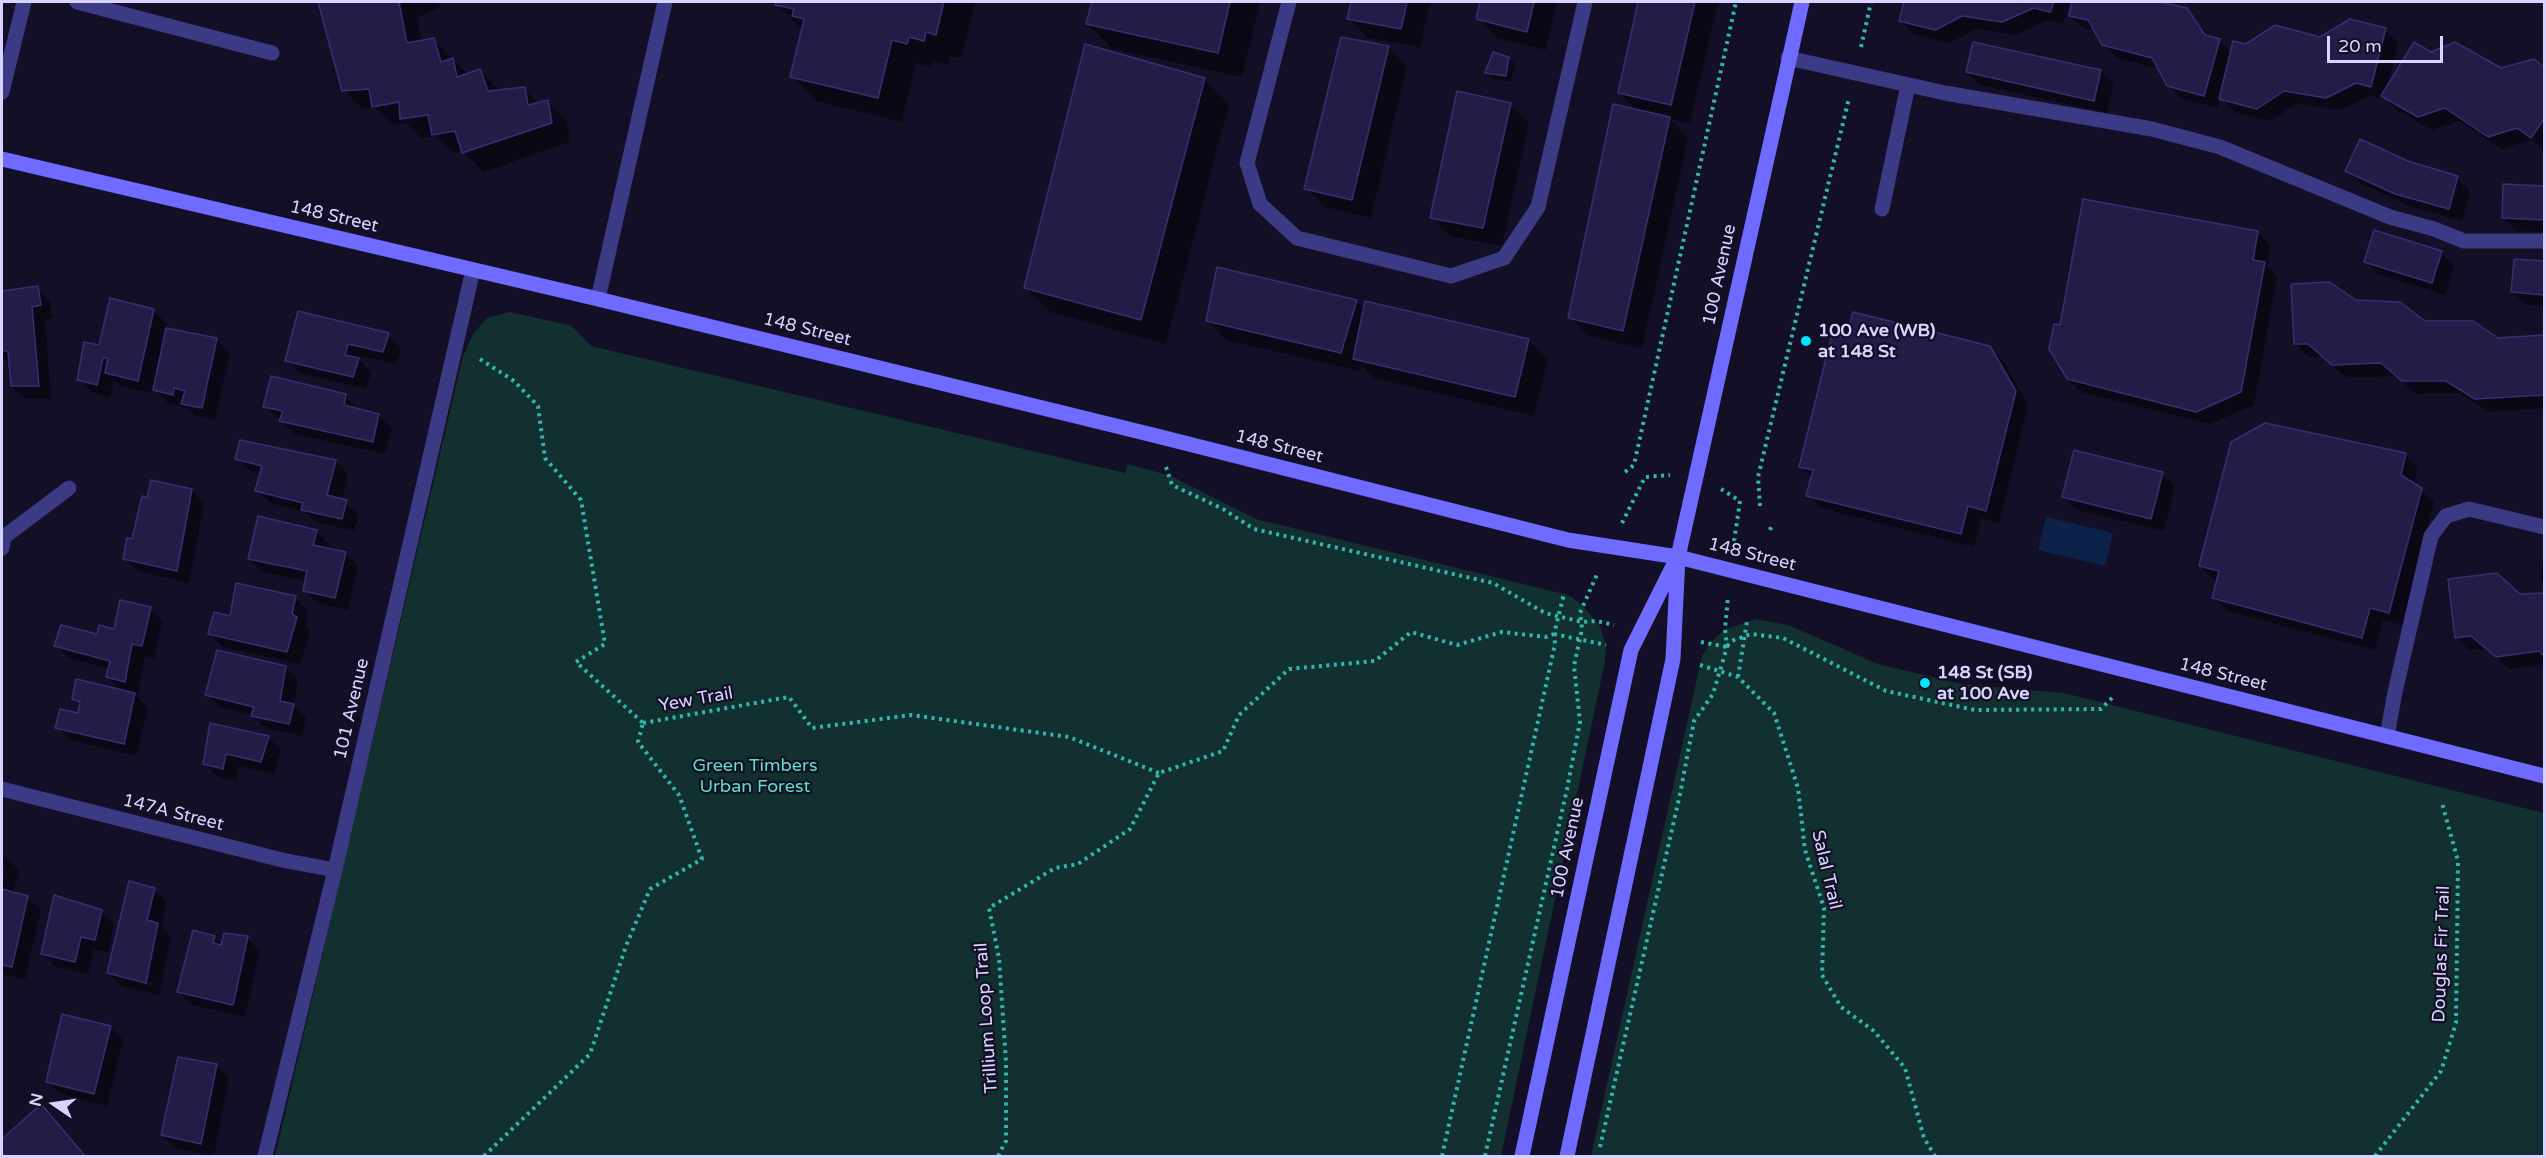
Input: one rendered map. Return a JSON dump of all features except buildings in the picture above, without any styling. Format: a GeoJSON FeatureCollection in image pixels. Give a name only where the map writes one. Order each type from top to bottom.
{"type":"FeatureCollection","features":[{"type":"Feature","properties":{"kind":"main road","name":"100 Avenue"},"geometry":{"type":"LineString","coordinates":[[1567,1156],[1673,659],[1678,557],[1802,2]]}},
{"type":"Feature","properties":{"kind":"main road","name":"148 Street"},"geometry":{"type":"LineString","coordinates":[[2,159],[598,299],[1157,436],[1576,542],[1678,557],[2544,776]]}},
{"type":"Feature","properties":{"kind":"main road","name":"100 Avenue"},"geometry":{"type":"LineString","coordinates":[[1522,1156],[1631,650],[1678,557]]}},
{"type":"Feature","properties":{"kind":"street"},"geometry":{"type":"LineString","coordinates":[[2,92],[24,2]]}},
{"type":"Feature","properties":{"kind":"street"},"geometry":{"type":"LineString","coordinates":[[77,2],[272,53]]}},
{"type":"Feature","properties":{"kind":"street"},"geometry":{"type":"LineString","coordinates":[[598,299],[665,2]]}},
{"type":"Feature","properties":{"kind":"street"},"geometry":{"type":"LineString","coordinates":[[1289,2],[1247,163],[1260,204],[1297,238],[1451,276],[1504,258],[1538,207],[1585,2]]}},
{"type":"Feature","properties":{"kind":"street"},"geometry":{"type":"LineString","coordinates":[[1788,58],[1908,85],[2152,129],[2220,147],[2390,217],[2434,229],[2464,241],[2544,241]]}},
{"type":"Feature","properties":{"kind":"street"},"geometry":{"type":"LineString","coordinates":[[1882,208],[1908,85]]}},
{"type":"Feature","properties":{"kind":"street","name":"101 Avenue"},"geometry":{"type":"LineString","coordinates":[[265,1156],[335,870],[472,270]]}},
{"type":"Feature","properties":{"kind":"street"},"geometry":{"type":"LineString","coordinates":[[2,548],[4,537],[69,488]]}},
{"type":"Feature","properties":{"kind":"street"},"geometry":{"type":"LineString","coordinates":[[2387,736],[2431,536],[2441,522],[2446,516],[2469,509],[2544,527]]}},
{"type":"Feature","properties":{"kind":"street","name":"147A Street"},"geometry":{"type":"LineString","coordinates":[[2,789],[282,860],[335,870]]}},
{"type":"Feature","properties":{"kind":"path"},"geometry":{"type":"LineString","coordinates":[[1626,472],[1634,465],[1736,2]]}},
{"type":"Feature","properties":{"kind":"path"},"geometry":{"type":"LineString","coordinates":[[1760,506],[1758,477],[1871,2]]}},
{"type":"Feature","properties":{"kind":"path"},"geometry":{"type":"LineString","coordinates":[[456,343],[514,381],[538,405],[545,458],[581,500],[605,644],[576,662],[643,723]]}},
{"type":"Feature","properties":{"kind":"path"},"geometry":{"type":"LineString","coordinates":[[1157,436],[1172,485],[1222,509],[1254,529],[1493,583],[1545,613],[1582,622],[1598,621]]}},
{"type":"Feature","properties":{"kind":"path"},"geometry":{"type":"LineString","coordinates":[[1770,530],[1772,524]]}},
{"type":"Feature","properties":{"kind":"path"},"geometry":{"type":"LineString","coordinates":[[1442,1156],[1555,644],[1554,634],[1564,594]]}},
{"type":"Feature","properties":{"kind":"path"},"geometry":{"type":"LineString","coordinates":[[1485,1156],[1580,722],[1574,666],[1580,639],[1582,605]]}},
{"type":"Feature","properties":{"kind":"path"},"geometry":{"type":"LineString","coordinates":[[1700,665],[1738,676],[1747,621]]}},
{"type":"Feature","properties":{"kind":"path"},"geometry":{"type":"LineString","coordinates":[[1598,1156],[1694,721],[1713,694],[1727,647],[1725,629]]}},
{"type":"Feature","properties":{"kind":"path"},"geometry":{"type":"LineString","coordinates":[[1159,773],[1223,751],[1239,715],[1289,669],[1375,661],[1411,632],[1457,645],[1503,632],[1546,637],[1554,634],[1606,645]]}},
{"type":"Feature","properties":{"kind":"path"},"geometry":{"type":"LineString","coordinates":[[1727,647],[1734,640],[1745,635],[1783,638],[1886,691],[1975,710],[2101,709],[2137,673]]}},
{"type":"Feature","properties":{"kind":"path"},"geometry":{"type":"LineString","coordinates":[[1710,643],[1727,647]]}},
{"type":"Feature","properties":{"kind":"path","name":"Salal Trail"},"geometry":{"type":"LineString","coordinates":[[1738,676],[1774,713],[1798,788],[1804,850],[1824,908],[1821,975],[1841,1007],[1874,1031],[1905,1068],[1924,1138],[1935,1156]]}},
{"type":"Feature","properties":{"kind":"path","name":"Yew Trail"},"geometry":{"type":"LineString","coordinates":[[484,1156],[590,1054],[626,946],[650,889],[702,859],[679,795],[638,742],[643,723],[789,697],[812,728],[911,715],[1069,737],[1159,773]]}},
{"type":"Feature","properties":{"kind":"path","name":"Trillium Loop Trail"},"geometry":{"type":"LineString","coordinates":[[998,1156],[1006,1141],[1006,1062],[999,958],[989,908],[1055,868],[1078,864],[1130,829],[1159,773]]}},
{"type":"Feature","properties":{"kind":"path","name":"Douglas Fir Trail"},"geometry":{"type":"LineString","coordinates":[[2375,1156],[2441,1071],[2456,1023],[2458,861],[2442,803]]}},
{"type":"Feature","properties":{"kind":"green space","name":"Green Timbers Urban Forest"},"geometry":{"type":"Polygon","coordinates":[[[510,312],[572,326],[591,346],[1125,473],[1128,464],[1171,476],[1256,519],[1564,594],[1572,597],[1584,607],[1600,626],[1606,645],[1605,661],[1501,1156],[275,1156],[463,356],[473,334],[487,318],[510,312]]]}},
{"type":"Feature","properties":{"kind":"green space"},"geometry":{"type":"Polygon","coordinates":[[[1756,619],[1788,625],[1878,664],[1962,684],[2064,693],[2544,813],[2544,1156],[1591,1156],[1702,656],[1710,643],[1725,629],[1756,619]]]}},
{"type":"Feature","properties":{"kind":"water"},"geometry":{"type":"Polygon","coordinates":[[[2046,517],[2113,533],[2105,566],[2038,550],[2046,517]]]}},
{"type":"Feature","properties":{"kind":"place","name":"100 Ave (WB) at 148 St"},"geometry":{"type":"Point","coordinates":[1806,341]}},
{"type":"Feature","properties":{"kind":"place","name":"148 St (SB) at 100 Ave"},"geometry":{"type":"Point","coordinates":[1925,683]}}]}
